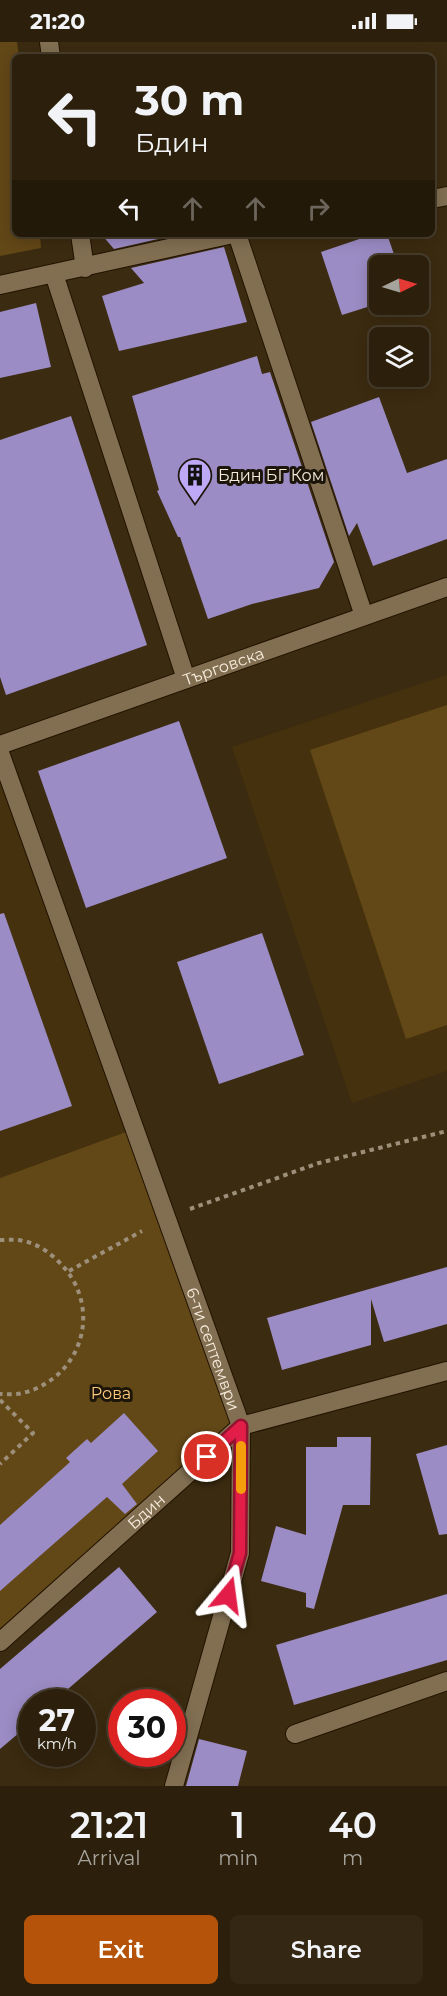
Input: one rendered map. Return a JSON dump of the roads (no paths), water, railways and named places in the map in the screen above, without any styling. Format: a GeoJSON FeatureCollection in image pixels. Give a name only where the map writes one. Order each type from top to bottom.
{"type":"FeatureCollection","features":[{"type":"Feature","properties":{"kind":"street"},"geometry":{"type":"LineString","coordinates":[[80,237],[85,268]]}},
{"type":"Feature","properties":{"kind":"street"},"geometry":{"type":"LineString","coordinates":[[0,285],[220,237]]}},
{"type":"Feature","properties":{"kind":"street"},"geometry":{"type":"LineString","coordinates":[[238,237],[364,616]]}},
{"type":"Feature","properties":{"kind":"street"},"geometry":{"type":"LineString","coordinates":[[54,274],[186,679]]}},
{"type":"Feature","properties":{"kind":"street","name":"Търговска"},"geometry":{"type":"LineString","coordinates":[[0,745],[447,587]]}},
{"type":"Feature","properties":{"kind":"street","name":"6-ти септември"},"geometry":{"type":"LineString","coordinates":[[0,753],[241,1426],[240,1553],[174,1786]]}},
{"type":"Feature","properties":{"kind":"street","name":"Бдин"},"geometry":{"type":"LineString","coordinates":[[0,1642],[241,1426],[444,1373]]}},
{"type":"Feature","properties":{"kind":"street"},"geometry":{"type":"LineString","coordinates":[[295,1734],[447,1681]]}},
{"type":"Feature","properties":{"kind":"place","name":"Бдин БГ Ком"},"geometry":{"type":"Point","coordinates":[195,504]}},
{"type":"Feature","properties":{"kind":"park label","name":"Рова"},"geometry":{"type":"Point","coordinates":[111,1393]}}]}
